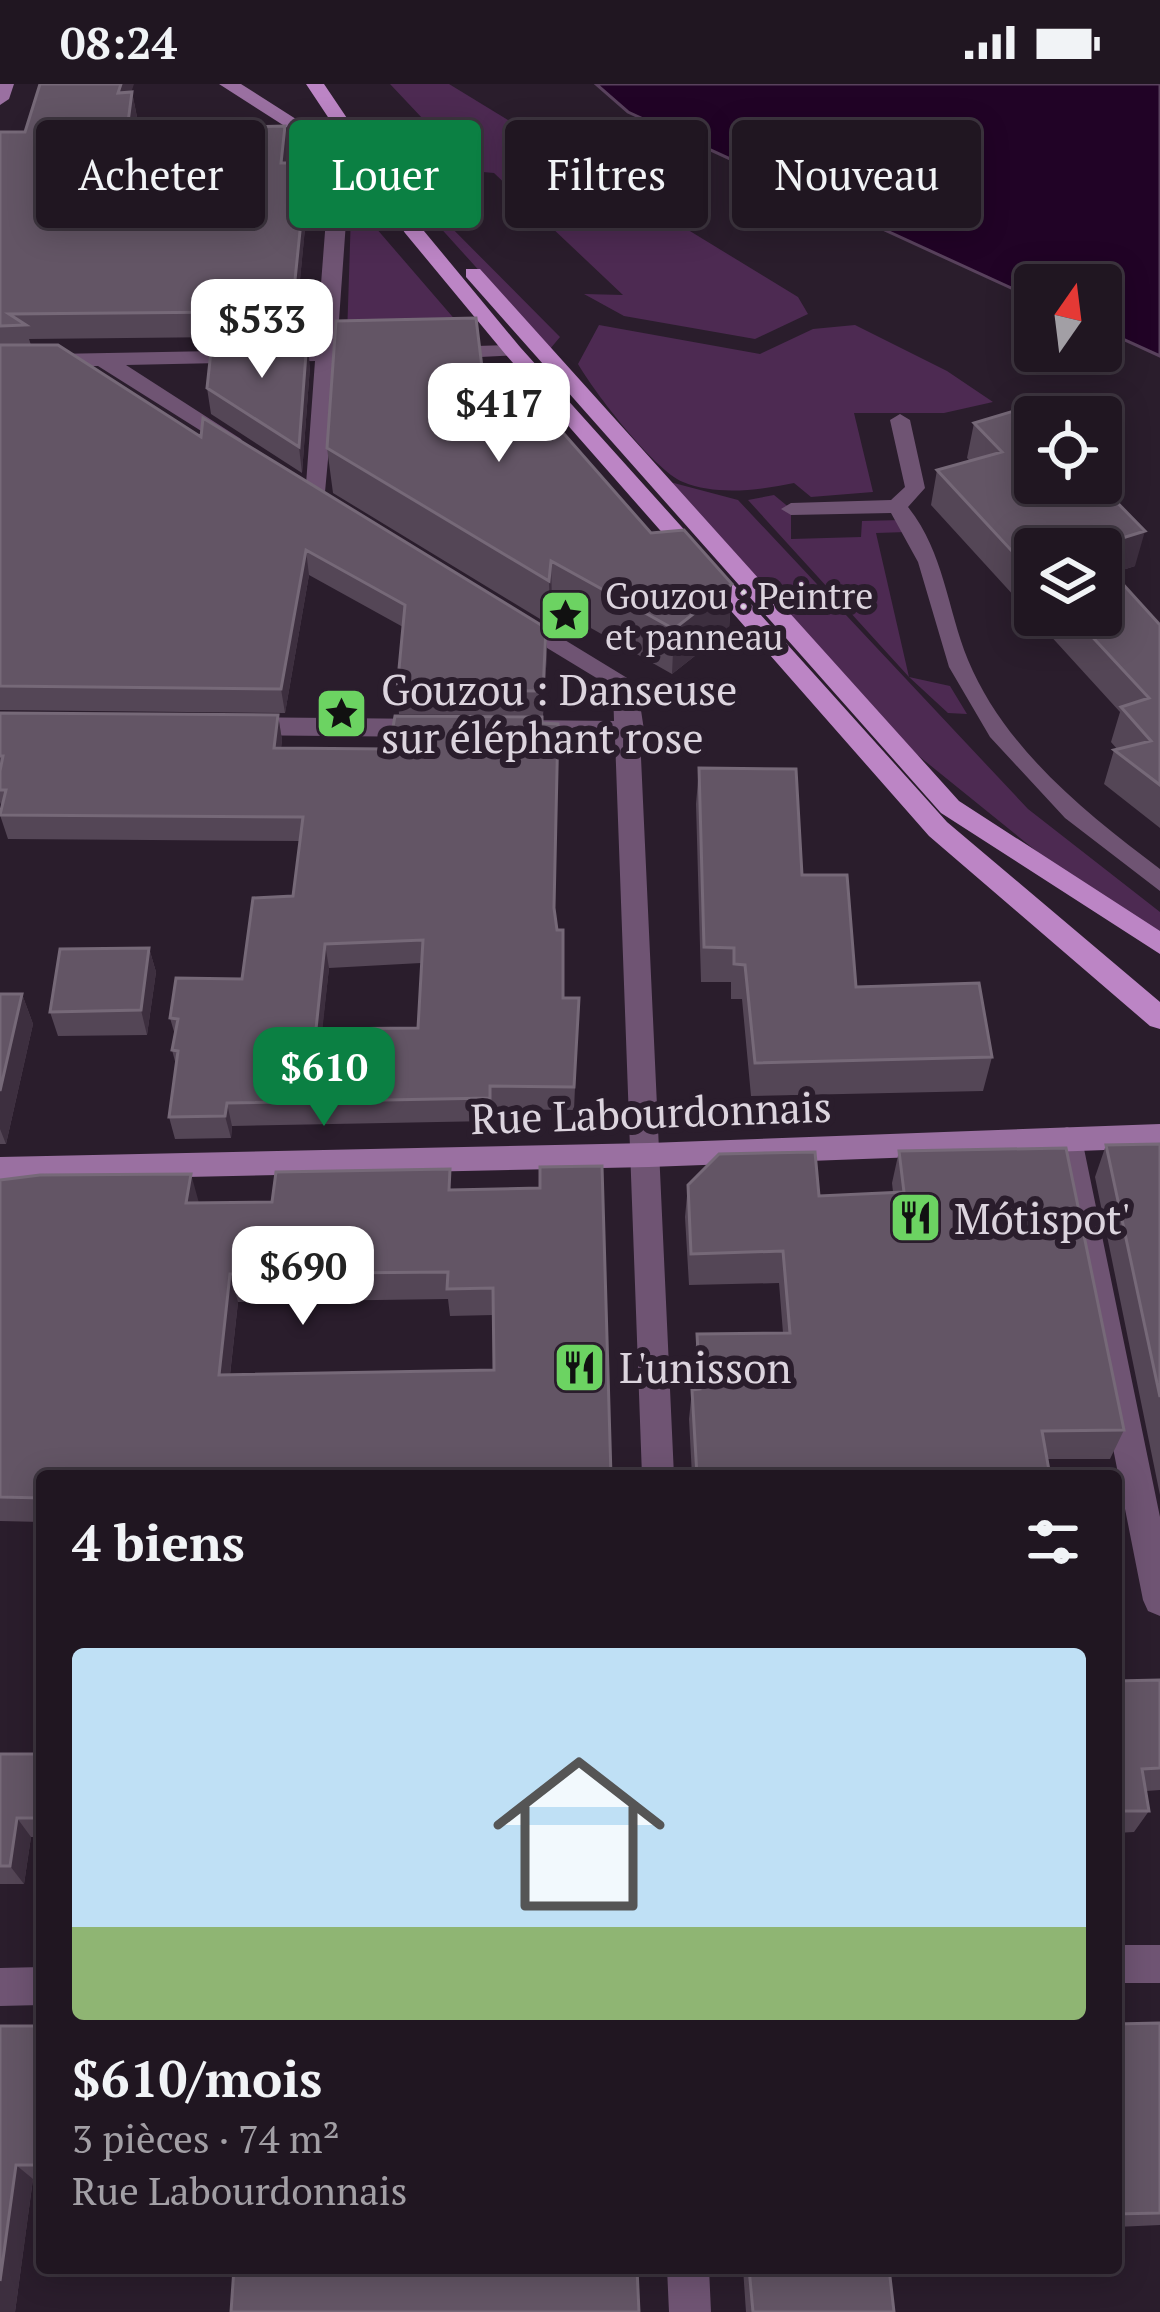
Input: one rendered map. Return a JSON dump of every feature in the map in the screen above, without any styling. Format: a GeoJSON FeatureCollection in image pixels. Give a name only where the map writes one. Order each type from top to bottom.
{"type":"FeatureCollection","features":[{"type":"Feature","properties":{"kind":"main road"},"geometry":{"type":"LineString","coordinates":[[316,84],[412,229],[513,351],[938,829],[1160,1018]]}},
{"type":"Feature","properties":{"kind":"main road"},"geometry":{"type":"LineString","coordinates":[[337,84],[419,213],[950,807],[1160,944]]}},
{"type":"Feature","properties":{"kind":"street"},"geometry":{"type":"LineString","coordinates":[[0,99],[4,84]]}},
{"type":"Feature","properties":{"kind":"street"},"geometry":{"type":"LineString","coordinates":[[228,84],[289,121]]}},
{"type":"Feature","properties":{"kind":"street"},"geometry":{"type":"LineString","coordinates":[[317,498],[335,228]]}},
{"type":"Feature","properties":{"kind":"street"},"geometry":{"type":"LineString","coordinates":[[0,361],[513,351]]}},
{"type":"Feature","properties":{"kind":"street"},"geometry":{"type":"LineString","coordinates":[[102,359],[261,463]]}},
{"type":"Feature","properties":{"kind":"street"},"geometry":{"type":"LineString","coordinates":[[490,603],[625,684],[631,730],[649,1155],[658,1470]]}},
{"type":"Feature","properties":{"kind":"street"},"geometry":{"type":"LineString","coordinates":[[210,726],[631,730]]}},
{"type":"Feature","properties":{"kind":"street","name":"Rue Labourdonnais"},"geometry":{"type":"LineString","coordinates":[[0,1169],[649,1155],[1160,1136]]}},
{"type":"Feature","properties":{"kind":"street"},"geometry":{"type":"LineString","coordinates":[[1067,1139],[1160,1600]]}},
{"type":"Feature","properties":{"kind":"street"},"geometry":{"type":"LineString","coordinates":[[1122,1964],[1160,1964]]}},
{"type":"Feature","properties":{"kind":"street"},"geometry":{"type":"LineString","coordinates":[[0,1987],[36,1986]]}},
{"type":"Feature","properties":{"kind":"street"},"geometry":{"type":"LineString","coordinates":[[688,2274],[690,2312]]}},
{"type":"Feature","properties":{"kind":"lane"},"geometry":{"type":"LineString","coordinates":[[791,509],[897,506],[915,488],[900,420]]}},
{"type":"Feature","properties":{"kind":"lane"},"geometry":{"type":"LineString","coordinates":[[897,506],[918,528],[959,665],[988,716],[1027,769],[1084,825],[1160,882]]}},
{"type":"Feature","properties":{"kind":"shaded area"},"geometry":{"type":"Polygon","coordinates":[[[390,84],[449,84],[508,120],[505,183],[494,173],[481,172],[481,120],[424,120],[390,84]]]}},
{"type":"Feature","properties":{"kind":"shaded area"},"geometry":{"type":"Polygon","coordinates":[[[596,84],[1160,84],[1160,356],[1122,339],[1122,264],[1014,264],[1014,289],[880,228],[981,228],[981,120],[732,120],[732,160],[708,149],[708,120],[645,120],[628,112],[596,84]]]}},
{"type":"Feature","properties":{"kind":"shaded area"},"geometry":{"type":"Polygon","coordinates":[[[351,228],[376,228],[470,337],[347,337],[351,228]]]}},
{"type":"Feature","properties":{"kind":"shaded area"},"geometry":{"type":"Polygon","coordinates":[[[441,228],[452,228],[560,337],[550,349],[441,228]]]}},
{"type":"Feature","properties":{"kind":"shaded area"},"geometry":{"type":"Polygon","coordinates":[[[552,228],[685,228],[798,297],[808,314],[755,339],[624,316],[584,294],[623,295],[552,228]]]}},
{"type":"Feature","properties":{"kind":"shaded area"},"geometry":{"type":"Polygon","coordinates":[[[599,325],[760,354],[813,329],[855,325],[947,371],[993,402],[944,413],[854,413],[873,492],[811,497],[794,483],[710,489],[671,475],[626,429],[586,377],[578,364],[599,325]]]}},
{"type":"Feature","properties":{"kind":"shaded area"},"geometry":{"type":"Polygon","coordinates":[[[670,482],[738,500],[1028,809],[1160,912],[1160,933],[1056,867],[915,753],[670,482]]]}},
{"type":"Feature","properties":{"kind":"shaded area"},"geometry":{"type":"Polygon","coordinates":[[[774,495],[791,509],[791,539],[861,537],[862,521],[901,520],[907,532],[876,533],[909,677],[748,500],[774,495]]]}},
{"type":"Feature","properties":{"kind":"shaded area"},"geometry":{"type":"Polygon","coordinates":[[[909,677],[950,686],[967,714],[948,713],[909,677]]]}},
{"type":"Feature","properties":{"kind":"building"},"geometry":{"type":"Polygon","coordinates":[[[40,84],[121,84],[118,93],[132,92],[128,120],[36,120],[36,228],[265,228],[265,127],[285,126],[281,163],[289,163],[289,228],[300,228],[291,319],[224,321],[229,312],[9,314],[26,325],[0,326],[0,132],[25,132],[40,84]]]}},
{"type":"Feature","properties":{"kind":"building"},"geometry":{"type":"Polygon","coordinates":[[[476,318],[484,384],[530,395],[651,533],[684,530],[732,584],[674,629],[551,561],[549,581],[327,448],[336,321],[476,318]]]}},
{"type":"Feature","properties":{"kind":"building"},"geometry":{"type":"Polygon","coordinates":[[[307,340],[299,447],[207,388],[212,342],[307,340]]]}},
{"type":"Feature","properties":{"kind":"building"},"geometry":{"type":"Polygon","coordinates":[[[0,345],[58,345],[201,437],[203,418],[546,628],[543,691],[397,690],[405,605],[306,550],[281,689],[0,686],[0,345]]]}},
{"type":"Feature","properties":{"kind":"building"},"geometry":{"type":"Polygon","coordinates":[[[1014,411],[1014,504],[1119,504],[1145,531],[1122,538],[1122,528],[1014,528],[1014,553],[937,470],[1002,452],[974,423],[1014,411]]]}},
{"type":"Feature","properties":{"kind":"building"},"geometry":{"type":"Polygon","coordinates":[[[1122,583],[1160,625],[1160,785],[1114,750],[1151,741],[1121,707],[1149,698],[1091,636],[1122,636],[1122,583]]]}},
{"type":"Feature","properties":{"kind":"building"},"geometry":{"type":"Polygon","coordinates":[[[0,713],[278,715],[274,748],[389,749],[395,716],[542,717],[542,723],[558,724],[554,908],[557,930],[563,930],[563,998],[579,998],[574,1087],[490,1086],[490,1098],[227,1103],[225,1116],[169,1117],[178,1051],[172,1050],[178,1019],[170,1018],[176,978],[242,979],[253,898],[293,896],[303,817],[0,815],[6,790],[0,790],[0,713]],[[423,940],[325,944],[316,1029],[418,1028],[423,940]]]}},
{"type":"Feature","properties":{"kind":"building"},"geometry":{"type":"Polygon","coordinates":[[[699,768],[796,769],[802,875],[847,875],[856,987],[979,983],[992,1057],[755,1063],[745,965],[734,964],[734,948],[704,947],[699,768]]]}},
{"type":"Feature","properties":{"kind":"building"},"geometry":{"type":"Polygon","coordinates":[[[149,948],[141,1010],[50,1012],[60,949],[149,948]]]}},
{"type":"Feature","properties":{"kind":"building"},"geometry":{"type":"Polygon","coordinates":[[[0,994],[22,994],[0,1091],[0,994]]]}},
{"type":"Feature","properties":{"kind":"building"},"geometry":{"type":"Polygon","coordinates":[[[1160,1144],[1160,1397],[1106,1145],[1160,1144]]]}},
{"type":"Feature","properties":{"kind":"building"},"geometry":{"type":"Polygon","coordinates":[[[1066,1148],[1124,1430],[1042,1431],[1049,1470],[697,1470],[692,1390],[700,1389],[697,1334],[790,1333],[783,1251],[691,1254],[688,1185],[719,1154],[815,1152],[819,1196],[904,1192],[899,1151],[1066,1148]]]}},
{"type":"Feature","properties":{"kind":"building"},"geometry":{"type":"Polygon","coordinates":[[[602,1166],[611,1470],[36,1470],[36,1498],[0,1497],[0,1180],[40,1175],[191,1174],[186,1203],[272,1202],[276,1172],[450,1169],[449,1190],[540,1188],[540,1167],[602,1166]],[[448,1272],[230,1274],[219,1375],[494,1370],[493,1288],[447,1289],[448,1272]]]}},
{"type":"Feature","properties":{"kind":"building"},"geometry":{"type":"Polygon","coordinates":[[[1160,1680],[1160,1768],[1142,1769],[1149,1811],[1122,1811],[1122,1681],[1160,1680]]]}},
{"type":"Feature","properties":{"kind":"building"},"geometry":{"type":"Polygon","coordinates":[[[0,1754],[36,1754],[36,1818],[17,1818],[10,1866],[0,1866],[0,1754]]]}},
{"type":"Feature","properties":{"kind":"building"},"geometry":{"type":"Polygon","coordinates":[[[1160,2023],[1160,2213],[1122,2214],[1122,2024],[1160,2023]]]}},
{"type":"Feature","properties":{"kind":"building"},"geometry":{"type":"Polygon","coordinates":[[[0,2026],[36,2026],[36,2165],[16,2165],[0,2281],[0,2026]]]}},
{"type":"Feature","properties":{"kind":"building"},"geometry":{"type":"Polygon","coordinates":[[[234,2274],[637,2274],[639,2312],[231,2312],[234,2274]]]}},
{"type":"Feature","properties":{"kind":"building"},"geometry":{"type":"Polygon","coordinates":[[[750,2274],[890,2274],[894,2312],[753,2312],[750,2274]]]}},
{"type":"Feature","properties":{"kind":"place","name":"Gouzou : Peintre et panneau"},"geometry":{"type":"Point","coordinates":[566,616]}},
{"type":"Feature","properties":{"kind":"place","name":"Gouzou : Danseuse sur éléphant rose"},"geometry":{"type":"Point","coordinates":[342,713]}},
{"type":"Feature","properties":{"kind":"place","name":"Mótispot'"},"geometry":{"type":"Point","coordinates":[915,1218]}},
{"type":"Feature","properties":{"kind":"place","name":"L'unisson"},"geometry":{"type":"Point","coordinates":[580,1367]}}]}
